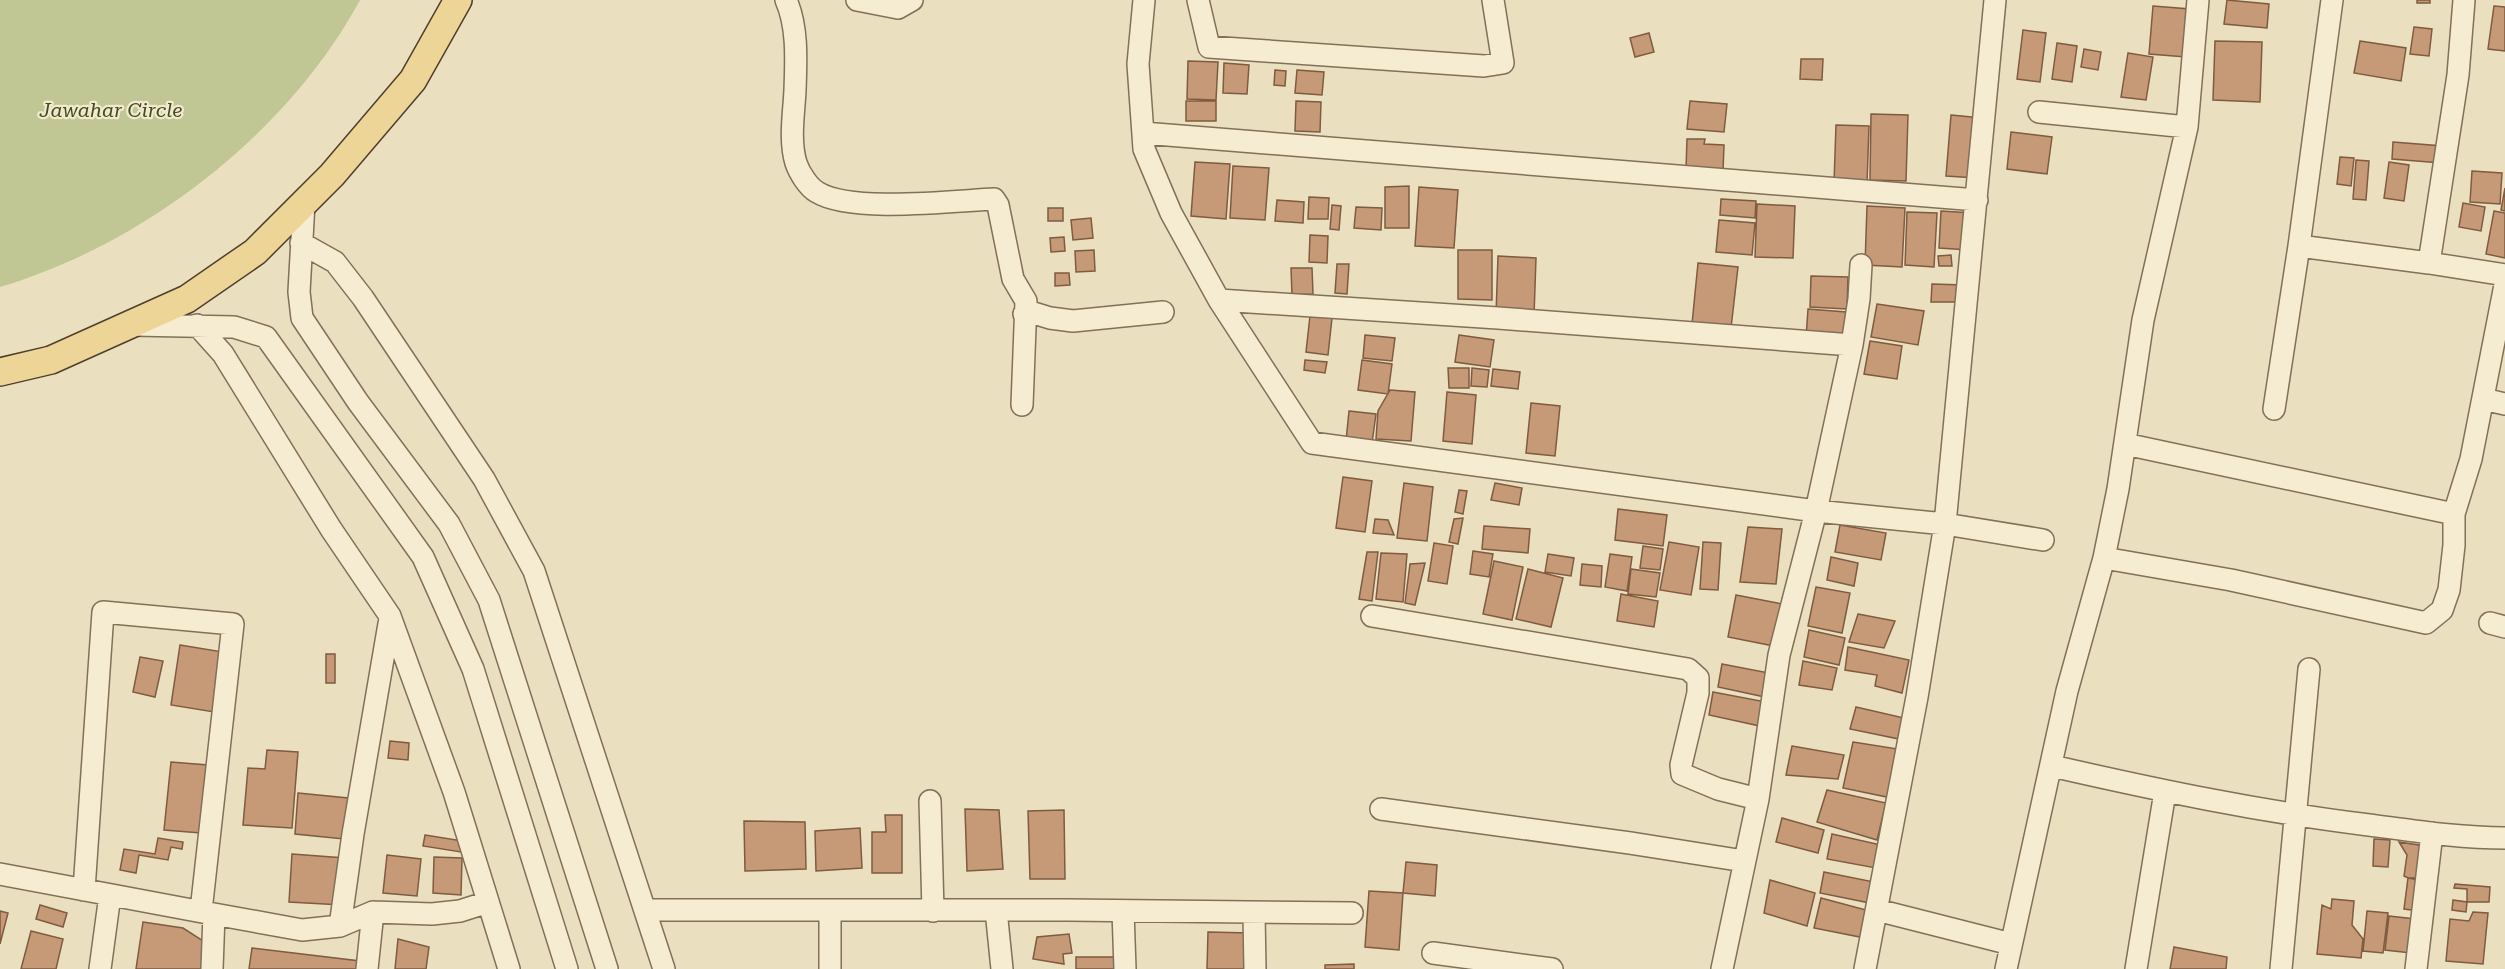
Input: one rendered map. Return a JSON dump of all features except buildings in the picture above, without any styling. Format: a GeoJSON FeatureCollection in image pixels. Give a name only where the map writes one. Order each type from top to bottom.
{"type":"FeatureCollection","features":[{"type":"Feature","properties":{"kind":"main road"},"geometry":{"type":"LineString","coordinates":[[0,372],[51,360],[187,299],[255,252],[332,175],[413,81],[458,0]]}},
{"type":"Feature","properties":{"kind":"street"},"geometry":{"type":"LineString","coordinates":[[786,0],[792,12],[796,61],[793,150],[801,173],[817,193],[851,202],[994,199],[998,205],[1013,279],[1026,301],[1022,405]]}},
{"type":"Feature","properties":{"kind":"street"},"geometry":{"type":"LineString","coordinates":[[856,0],[898,8],[912,0]]}},
{"type":"Feature","properties":{"kind":"street"},"geometry":{"type":"LineString","coordinates":[[1144,0],[1138,64],[1144,149],[1171,213],[1219,300],[1312,443],[1816,511],[1946,524],[2043,540]]}},
{"type":"Feature","properties":{"kind":"street"},"geometry":{"type":"LineString","coordinates":[[1198,0],[1209,47],[1484,66],[1503,63],[1493,0]]}},
{"type":"Feature","properties":{"kind":"street"},"geometry":{"type":"LineString","coordinates":[[1865,969],[1917,697],[1946,524],[1995,0]]}},
{"type":"Feature","properties":{"kind":"street"},"geometry":{"type":"LineString","coordinates":[[2006,969],[2067,692],[2104,558],[2125,444],[2143,320],[2187,128],[2198,0]]}},
{"type":"Feature","properties":{"kind":"street"},"geometry":{"type":"LineString","coordinates":[[2274,409],[2299,246],[2332,0]]}},
{"type":"Feature","properties":{"kind":"street"},"geometry":{"type":"LineString","coordinates":[[2429,263],[2458,75],[2464,0]]}},
{"type":"Feature","properties":{"kind":"street"},"geometry":{"type":"LineString","coordinates":[[2039,112],[2187,128]]}},
{"type":"Feature","properties":{"kind":"street"},"geometry":{"type":"LineString","coordinates":[[1143,133],[1977,200]]}},
{"type":"Feature","properties":{"kind":"street"},"geometry":{"type":"LineString","coordinates":[[304,203],[299,292],[302,318],[358,402],[449,524],[489,600],[607,969]]}},
{"type":"Feature","properties":{"kind":"street"},"geometry":{"type":"LineString","coordinates":[[301,243],[335,262],[363,298],[484,479],[534,571],[664,969]]}},
{"type":"Feature","properties":{"kind":"street"},"geometry":{"type":"LineString","coordinates":[[2299,246],[2505,275]]}},
{"type":"Feature","properties":{"kind":"street"},"geometry":{"type":"LineString","coordinates":[[1722,969],[1758,799],[1779,655],[1816,511],[1852,345],[1859,299],[1861,265]]}},
{"type":"Feature","properties":{"kind":"street"},"geometry":{"type":"LineString","coordinates":[[2104,558],[2231,580],[2426,623],[2442,610],[2449,590],[2454,545],[2454,514],[2471,459],[2505,285]]}},
{"type":"Feature","properties":{"kind":"street"},"geometry":{"type":"LineString","coordinates":[[1219,300],[1498,318],[1852,345]]}},
{"type":"Feature","properties":{"kind":"street"},"geometry":{"type":"LineString","coordinates":[[1024,315],[1027,311],[1050,318],[1073,321],[1162,312]]}},
{"type":"Feature","properties":{"kind":"street"},"geometry":{"type":"LineString","coordinates":[[129,325],[234,327],[266,337],[423,556],[473,669],[567,969]]}},
{"type":"Feature","properties":{"kind":"street"},"geometry":{"type":"LineString","coordinates":[[197,325],[223,354],[331,529],[390,616],[454,792],[509,969]]}},
{"type":"Feature","properties":{"kind":"street"},"geometry":{"type":"LineString","coordinates":[[2483,399],[2505,404]]}},
{"type":"Feature","properties":{"kind":"street"},"geometry":{"type":"LineString","coordinates":[[2125,444],[2454,514]]}},
{"type":"Feature","properties":{"kind":"street"},"geometry":{"type":"LineString","coordinates":[[84,890],[103,612],[233,624],[207,913],[212,969]]}},
{"type":"Feature","properties":{"kind":"street"},"geometry":{"type":"LineString","coordinates":[[340,926],[353,834],[390,616]]}},
{"type":"Feature","properties":{"kind":"street"},"geometry":{"type":"LineString","coordinates":[[1372,616],[1688,669],[1698,678],[1698,693],[1681,765],[1682,774],[1718,789],[1758,799]]}},
{"type":"Feature","properties":{"kind":"street"},"geometry":{"type":"LineString","coordinates":[[2281,969],[2309,669]]}},
{"type":"Feature","properties":{"kind":"street"},"geometry":{"type":"LineString","coordinates":[[2052,766],[2165,792],[2295,816],[2467,837],[2505,837]]}},
{"type":"Feature","properties":{"kind":"street"},"geometry":{"type":"LineString","coordinates":[[2136,969],[2165,792]]}},
{"type":"Feature","properties":{"kind":"street"},"geometry":{"type":"LineString","coordinates":[[930,801],[933,911]]}},
{"type":"Feature","properties":{"kind":"street"},"geometry":{"type":"LineString","coordinates":[[1381,809],[1744,861]]}},
{"type":"Feature","properties":{"kind":"street"},"geometry":{"type":"LineString","coordinates":[[2416,969],[2432,833]]}},
{"type":"Feature","properties":{"kind":"street"},"geometry":{"type":"LineString","coordinates":[[0,874],[302,930],[340,926],[373,912],[432,914],[460,911],[488,902]]}},
{"type":"Feature","properties":{"kind":"street"},"geometry":{"type":"LineString","coordinates":[[100,969],[110,895]]}},
{"type":"Feature","properties":{"kind":"street"},"geometry":{"type":"LineString","coordinates":[[645,910],[1352,913]]}},
{"type":"Feature","properties":{"kind":"street"},"geometry":{"type":"LineString","coordinates":[[996,910],[1002,969]]}},
{"type":"Feature","properties":{"kind":"street"},"geometry":{"type":"LineString","coordinates":[[1877,910],[2012,944]]}},
{"type":"Feature","properties":{"kind":"street"},"geometry":{"type":"LineString","coordinates":[[1123,911],[1125,969]]}},
{"type":"Feature","properties":{"kind":"street"},"geometry":{"type":"LineString","coordinates":[[367,969],[373,912]]}},
{"type":"Feature","properties":{"kind":"street"},"geometry":{"type":"LineString","coordinates":[[830,912],[830,969]]}},
{"type":"Feature","properties":{"kind":"street"},"geometry":{"type":"LineString","coordinates":[[1254,914],[1255,969]]}},
{"type":"Feature","properties":{"kind":"street"},"geometry":{"type":"LineString","coordinates":[[1433,953],[1552,969]]}},
{"type":"Feature","properties":{"kind":"green space","name":"Jawahar Circle"},"geometry":{"type":"Polygon","coordinates":[[[0,0],[360,0],[330,49],[294,95],[253,138],[207,177],[159,212],[107,243],[54,268],[0,287],[0,0]]]}}]}
